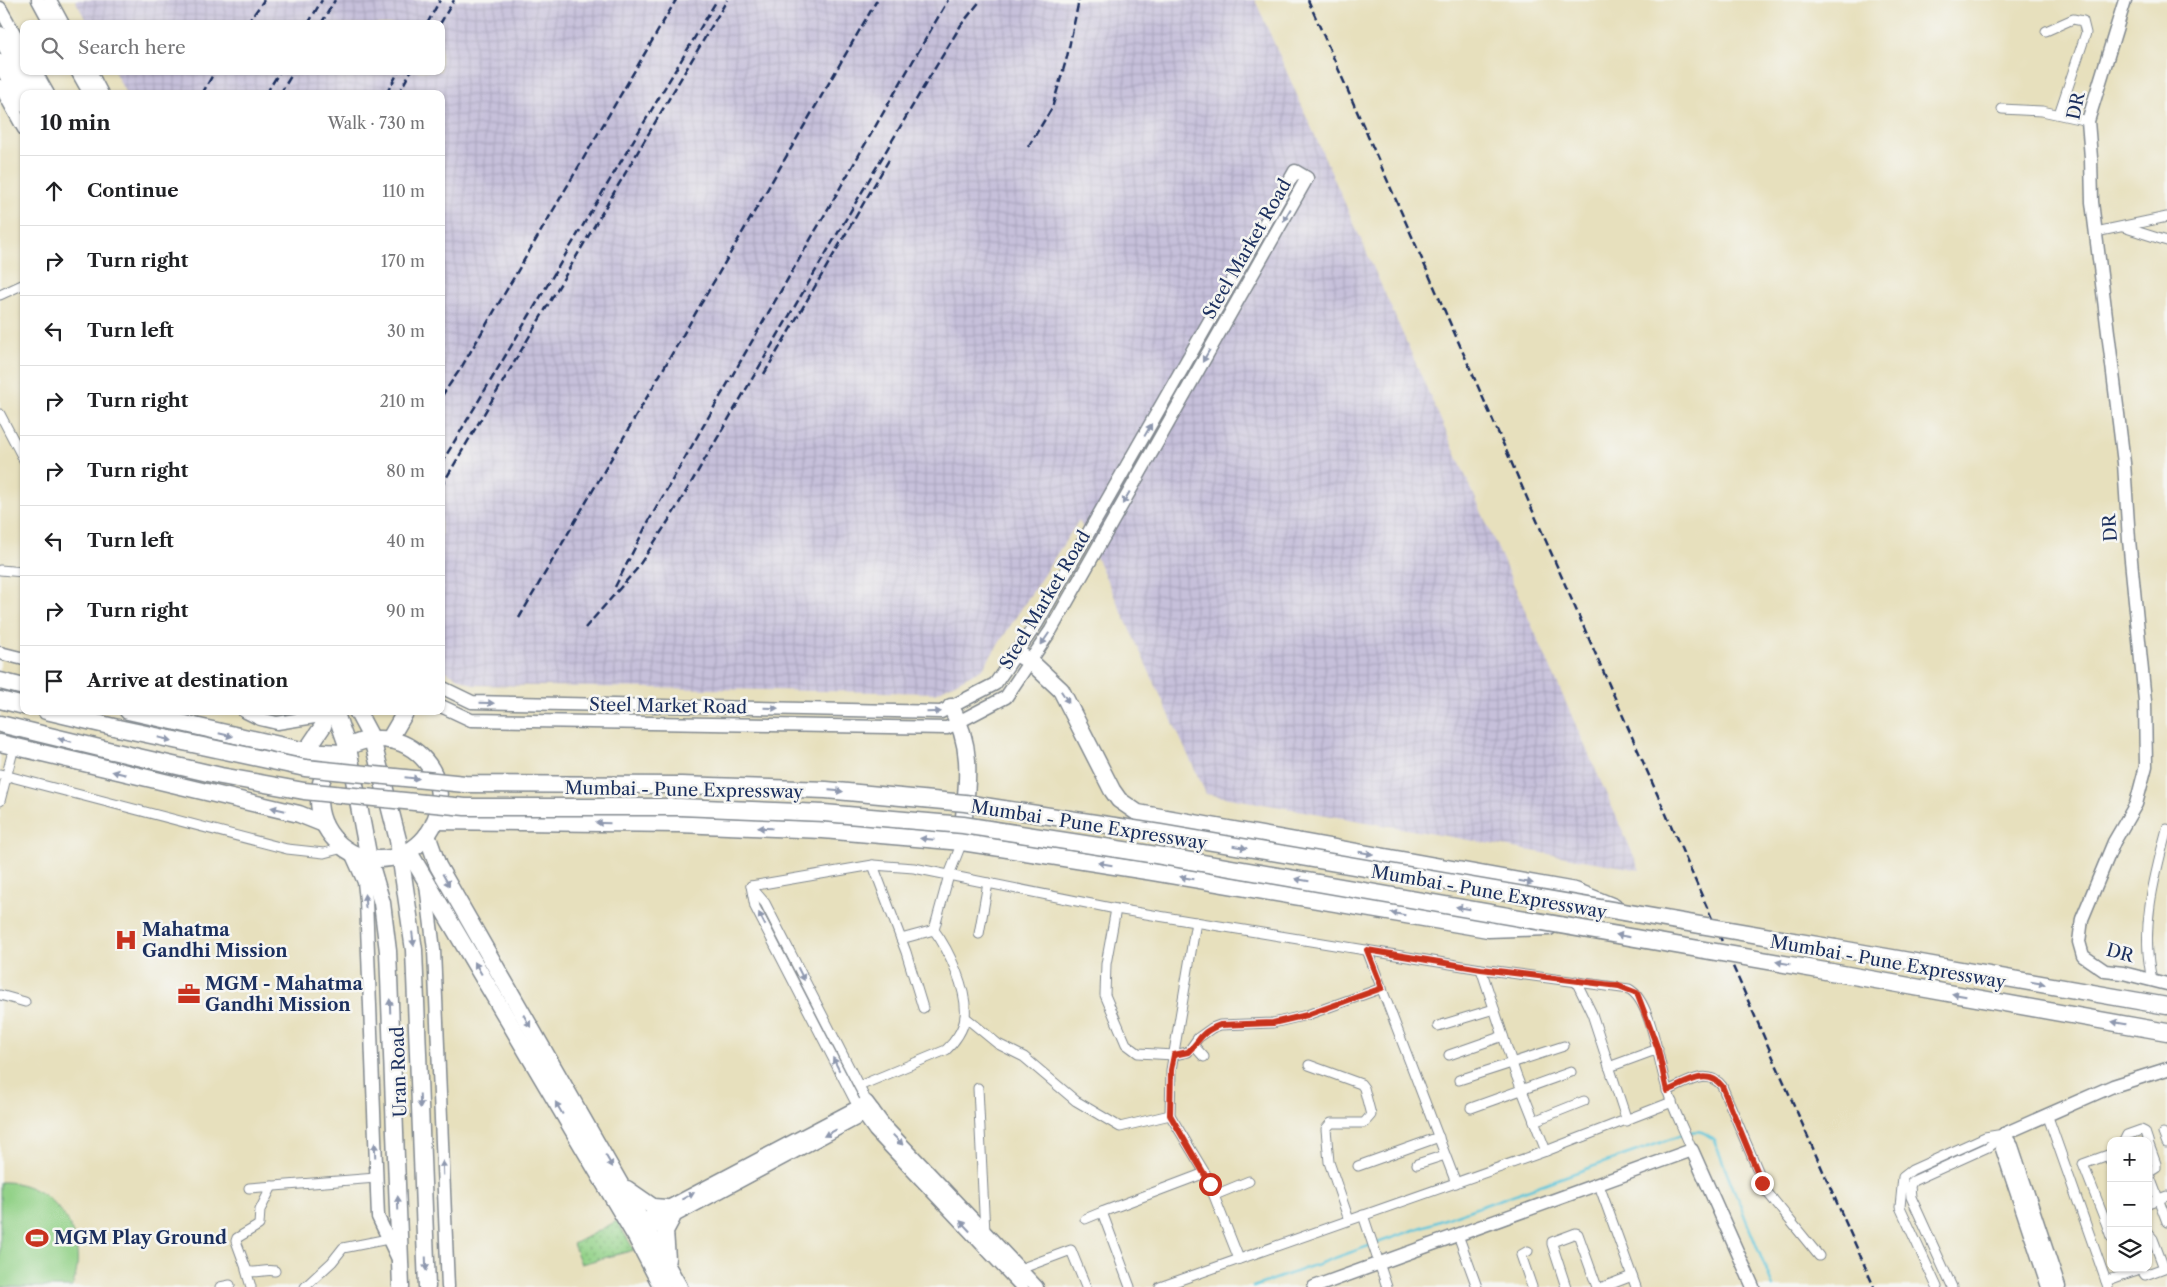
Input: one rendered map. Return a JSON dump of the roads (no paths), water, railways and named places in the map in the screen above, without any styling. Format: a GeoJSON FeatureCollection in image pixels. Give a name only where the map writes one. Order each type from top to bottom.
{"type":"FeatureCollection","features":[{"type":"Feature","properties":{"kind":"highway"},"geometry":{"type":"LineString","coordinates":[[0,36],[20,71]]}},
{"type":"Feature","properties":{"kind":"highway"},"geometry":{"type":"LineString","coordinates":[[0,62],[20,97]]}},
{"type":"Feature","properties":{"kind":"highway"},"geometry":{"type":"LineString","coordinates":[[22,75],[31,90]]}},
{"type":"Feature","properties":{"kind":"highway"},"geometry":{"type":"LineString","coordinates":[[1023,657],[1050,679],[1069,703],[1106,780],[1119,800],[1138,812],[1575,890],[1626,913]]}},
{"type":"Feature","properties":{"kind":"highway"},"geometry":{"type":"LineString","coordinates":[[0,681],[20,685]]}},
{"type":"Feature","properties":{"kind":"highway"},"geometry":{"type":"LineString","coordinates":[[0,700],[20,705]]}},
{"type":"Feature","properties":{"kind":"highway"},"geometry":{"type":"LineString","coordinates":[[952,707],[960,722],[968,757],[962,842]]}},
{"type":"Feature","properties":{"kind":"highway","name":"Mumbai - Pune Expressway"},"geometry":{"type":"LineString","coordinates":[[63,715],[305,768],[466,784],[681,784],[826,790],[965,803],[1160,833],[2167,1006]]}},
{"type":"Feature","properties":{"kind":"highway"},"geometry":{"type":"LineString","coordinates":[[146,715],[306,751],[344,750],[372,740],[389,740],[411,748],[423,757],[432,770],[438,784],[440,799],[431,828],[438,866],[622,1184],[662,1287]]}},
{"type":"Feature","properties":{"kind":"highway"},"geometry":{"type":"LineString","coordinates":[[306,751],[328,715]]}},
{"type":"Feature","properties":{"kind":"highway","name":"Uran Road"},"geometry":{"type":"LineString","coordinates":[[331,715],[344,750],[382,903],[388,951],[401,1287]]}},
{"type":"Feature","properties":{"kind":"highway"},"geometry":{"type":"LineString","coordinates":[[359,715],[372,740],[405,854],[426,882],[639,1229],[669,1269],[679,1287]]}},
{"type":"Feature","properties":{"kind":"highway"},"geometry":{"type":"LineString","coordinates":[[389,740],[404,715]]}},
{"type":"Feature","properties":{"kind":"highway","name":"Mumbai - Pune Expressway"},"geometry":{"type":"LineString","coordinates":[[0,724],[221,776],[304,791],[465,806],[680,807],[824,813],[963,825],[1166,857],[1568,926],[2167,1032]]}},
{"type":"Feature","properties":{"kind":"highway"},"geometry":{"type":"LineString","coordinates":[[7,745],[299,814],[324,824]]}},
{"type":"Feature","properties":{"kind":"highway"},"geometry":{"type":"LineString","coordinates":[[344,750],[326,771],[320,785],[319,801],[324,824],[332,837],[347,850],[370,858],[405,854],[431,828],[708,825],[823,830],[962,842],[1153,872],[1488,929],[1568,926]]}},
{"type":"Feature","properties":{"kind":"highway","name":"Uran Road"},"geometry":{"type":"LineString","coordinates":[[405,854],[414,950],[427,1287]]}},
{"type":"Feature","properties":{"kind":"highway"},"geometry":{"type":"LineString","coordinates":[[622,1184],[653,1207],[669,1213],[666,1231],[669,1269]]}},
{"type":"Feature","properties":{"kind":"street"},"geometry":{"type":"LineString","coordinates":[[38,0],[49,20]]}},
{"type":"Feature","properties":{"kind":"street"},"geometry":{"type":"LineString","coordinates":[[50,0],[61,20]]}},
{"type":"Feature","properties":{"kind":"street","name":"DR"},"geometry":{"type":"LineString","coordinates":[[2125,0],[2088,121],[2092,202],[2124,463],[2129,540],[2145,701],[2146,766],[2136,804],[2114,842],[2082,919],[2079,942],[2083,956],[2105,970],[2152,979],[2167,984]]}},
{"type":"Feature","properties":{"kind":"street"},"geometry":{"type":"LineString","coordinates":[[0,8],[20,44]]}},
{"type":"Feature","properties":{"kind":"street"},"geometry":{"type":"LineString","coordinates":[[2046,31],[2073,19],[2083,21],[2086,33],[2059,114]]}},
{"type":"Feature","properties":{"kind":"street"},"geometry":{"type":"LineString","coordinates":[[37,75],[46,90]]}},
{"type":"Feature","properties":{"kind":"street"},"geometry":{"type":"LineString","coordinates":[[79,75],[88,90]]}},
{"type":"Feature","properties":{"kind":"street"},"geometry":{"type":"LineString","coordinates":[[92,75],[100,90]]}},
{"type":"Feature","properties":{"kind":"street"},"geometry":{"type":"LineString","coordinates":[[0,86],[20,122]]}},
{"type":"Feature","properties":{"kind":"street"},"geometry":{"type":"LineString","coordinates":[[2002,109],[2059,114],[2088,121]]}},
{"type":"Feature","properties":{"kind":"street","name":"Steel Market Road"},"geometry":{"type":"LineString","coordinates":[[445,689],[472,702],[941,712],[994,684],[1023,657],[1051,630],[1307,178],[1296,171],[1042,614],[1023,657],[1006,697],[947,728],[471,720],[445,708]]}},
{"type":"Feature","properties":{"kind":"street"},"geometry":{"type":"LineString","coordinates":[[2096,232],[2167,217]]}},
{"type":"Feature","properties":{"kind":"street"},"geometry":{"type":"LineString","coordinates":[[2123,227],[2167,241]]}},
{"type":"Feature","properties":{"kind":"street"},"geometry":{"type":"LineString","coordinates":[[0,295],[20,286]]}},
{"type":"Feature","properties":{"kind":"street"},"geometry":{"type":"LineString","coordinates":[[0,414],[20,452]]}},
{"type":"Feature","properties":{"kind":"street"},"geometry":{"type":"LineString","coordinates":[[0,570],[20,572]]}},
{"type":"Feature","properties":{"kind":"street"},"geometry":{"type":"LineString","coordinates":[[0,653],[20,658]]}},
{"type":"Feature","properties":{"kind":"street"},"geometry":{"type":"LineString","coordinates":[[252,715],[277,723],[316,715]]}},
{"type":"Feature","properties":{"kind":"street"},"geometry":{"type":"LineString","coordinates":[[0,801],[7,745]]}},
{"type":"Feature","properties":{"kind":"street"},"geometry":{"type":"LineString","coordinates":[[3,774],[287,849],[324,853],[347,850],[361,874],[366,900],[378,1217],[400,1264]]}},
{"type":"Feature","properties":{"kind":"street"},"geometry":{"type":"LineString","coordinates":[[2152,979],[2147,958],[2150,904],[2167,829]]}},
{"type":"Feature","properties":{"kind":"street"},"geometry":{"type":"LineString","coordinates":[[859,1086],[946,1050],[953,1044],[965,1017],[963,999],[950,955],[934,930],[948,875],[962,842]]}},
{"type":"Feature","properties":{"kind":"street"},"geometry":{"type":"LineString","coordinates":[[873,865],[901,939],[923,1008]]}},
{"type":"Feature","properties":{"kind":"street"},"geometry":{"type":"LineString","coordinates":[[751,886],[873,865],[914,868],[1116,909],[1481,969],[1619,986],[1637,993],[1658,1049],[1667,1091],[1752,1287]]}},
{"type":"Feature","properties":{"kind":"street"},"geometry":{"type":"LineString","coordinates":[[426,882],[434,950],[448,1287]]}},
{"type":"Feature","properties":{"kind":"street"},"geometry":{"type":"LineString","coordinates":[[979,934],[988,882]]}},
{"type":"Feature","properties":{"kind":"street"},"geometry":{"type":"LineString","coordinates":[[751,886],[765,903],[859,1086],[865,1109],[884,1125],[1037,1287]]}},
{"type":"Feature","properties":{"kind":"street"},"geometry":{"type":"LineString","coordinates":[[751,886],[755,907],[865,1109],[874,1131],[1022,1287]]}},
{"type":"Feature","properties":{"kind":"street"},"geometry":{"type":"LineString","coordinates":[[1116,909],[1106,964],[1105,994],[1108,1006],[1126,1044],[1138,1053],[1174,1055],[1188,1052],[1198,1038],[1220,1025],[1273,1023],[1307,1015],[1382,988]]}},
{"type":"Feature","properties":{"kind":"street"},"geometry":{"type":"LineString","coordinates":[[1196,922],[1171,1070],[1170,1115],[1206,1173],[1239,1259]]}},
{"type":"Feature","properties":{"kind":"street"},"geometry":{"type":"LineString","coordinates":[[901,939],[934,930]]}},
{"type":"Feature","properties":{"kind":"street"},"geometry":{"type":"LineString","coordinates":[[1367,950],[1456,1183]]}},
{"type":"Feature","properties":{"kind":"street"},"geometry":{"type":"LineString","coordinates":[[1481,969],[1512,1063],[1546,1152]]}},
{"type":"Feature","properties":{"kind":"street"},"geometry":{"type":"LineString","coordinates":[[1576,981],[1592,1014],[1627,1121]]}},
{"type":"Feature","properties":{"kind":"street"},"geometry":{"type":"LineString","coordinates":[[0,995],[25,1002]]}},
{"type":"Feature","properties":{"kind":"street"},"geometry":{"type":"LineString","coordinates":[[1438,1026],[1494,1009]]}},
{"type":"Feature","properties":{"kind":"street"},"geometry":{"type":"LineString","coordinates":[[965,1017],[998,1044],[1024,1057],[1076,1101],[1120,1127],[1170,1115]]}},
{"type":"Feature","properties":{"kind":"street"},"geometry":{"type":"LineString","coordinates":[[1449,1055],[1503,1036]]}},
{"type":"Feature","properties":{"kind":"street"},"geometry":{"type":"LineString","coordinates":[[1194,1046],[1204,1057]]}},
{"type":"Feature","properties":{"kind":"street"},"geometry":{"type":"LineString","coordinates":[[1459,1080],[1564,1046]]}},
{"type":"Feature","properties":{"kind":"street"},"geometry":{"type":"LineString","coordinates":[[1609,1067],[1658,1049]]}},
{"type":"Feature","properties":{"kind":"street"},"geometry":{"type":"LineString","coordinates":[[1309,1065],[1361,1084],[1364,1088],[1371,1115],[1364,1123],[1331,1123],[1326,1128],[1330,1162],[1349,1220]]}},
{"type":"Feature","properties":{"kind":"street"},"geometry":{"type":"LineString","coordinates":[[1952,1287],[1911,1197],[1910,1186],[1913,1181],[1988,1147],[2004,1134],[2047,1114],[2113,1086],[2167,1069]]}},
{"type":"Feature","properties":{"kind":"street"},"geometry":{"type":"LineString","coordinates":[[1471,1108],[1571,1072]]}},
{"type":"Feature","properties":{"kind":"street"},"geometry":{"type":"LineString","coordinates":[[1667,1091],[1700,1077],[1708,1076],[1717,1080],[1722,1086],[1767,1192],[1819,1256]]}},
{"type":"Feature","properties":{"kind":"street"},"geometry":{"type":"LineString","coordinates":[[978,1088],[986,1248]]}},
{"type":"Feature","properties":{"kind":"street"},"geometry":{"type":"LineString","coordinates":[[1534,1120],[1584,1101]]}},
{"type":"Feature","properties":{"kind":"street"},"geometry":{"type":"LineString","coordinates":[[1160,1287],[1546,1152],[1672,1102]]}},
{"type":"Feature","properties":{"kind":"street"},"geometry":{"type":"LineString","coordinates":[[639,1229],[865,1109]]}},
{"type":"Feature","properties":{"kind":"street"},"geometry":{"type":"LineString","coordinates":[[2047,1114],[2107,1284],[2123,1272]]}},
{"type":"Feature","properties":{"kind":"street"},"geometry":{"type":"LineString","coordinates":[[2126,1137],[2141,1130],[2145,1132],[2147,1137]]}},
{"type":"Feature","properties":{"kind":"street"},"geometry":{"type":"LineString","coordinates":[[2163,1133],[2167,1143]]}},
{"type":"Feature","properties":{"kind":"street"},"geometry":{"type":"LineString","coordinates":[[1937,1287],[1900,1207],[1903,1177],[1912,1170],[1985,1137],[2004,1134]]}},
{"type":"Feature","properties":{"kind":"street"},"geometry":{"type":"LineString","coordinates":[[2004,1134],[2002,1149],[2048,1287]]}},
{"type":"Feature","properties":{"kind":"street"},"geometry":{"type":"LineString","coordinates":[[2004,1134],[2012,1146],[2059,1287]]}},
{"type":"Feature","properties":{"kind":"street"},"geometry":{"type":"LineString","coordinates":[[1358,1166],[1439,1137]]}},
{"type":"Feature","properties":{"kind":"street"},"geometry":{"type":"LineString","coordinates":[[1314,1287],[1692,1150]]}},
{"type":"Feature","properties":{"kind":"street"},"geometry":{"type":"LineString","coordinates":[[2152,1152],[2156,1168],[2152,1170]]}},
{"type":"Feature","properties":{"kind":"street"},"geometry":{"type":"LineString","coordinates":[[1417,1164],[1446,1154]]}},
{"type":"Feature","properties":{"kind":"street"},"geometry":{"type":"LineString","coordinates":[[2107,1155],[2083,1164],[2107,1217]]}},
{"type":"Feature","properties":{"kind":"street"},"geometry":{"type":"LineString","coordinates":[[1085,1219],[1206,1173]]}},
{"type":"Feature","properties":{"kind":"street"},"geometry":{"type":"LineString","coordinates":[[249,1188],[376,1178]]}},
{"type":"Feature","properties":{"kind":"street"},"geometry":{"type":"LineString","coordinates":[[2152,1179],[2163,1197],[2167,1222]]}},
{"type":"Feature","properties":{"kind":"street"},"geometry":{"type":"LineString","coordinates":[[1215,1195],[1249,1181]]}},
{"type":"Feature","properties":{"kind":"street"},"geometry":{"type":"LineString","coordinates":[[1599,1184],[1636,1287]]}},
{"type":"Feature","properties":{"kind":"street"},"geometry":{"type":"LineString","coordinates":[[251,1287],[237,1238],[259,1225],[260,1210],[272,1186]]}},
{"type":"Feature","properties":{"kind":"street"},"geometry":{"type":"LineString","coordinates":[[1102,1212],[1130,1287]]}},
{"type":"Feature","properties":{"kind":"street"},"geometry":{"type":"LineString","coordinates":[[1363,1215],[1373,1250],[1387,1287]]}},
{"type":"Feature","properties":{"kind":"street"},"geometry":{"type":"LineString","coordinates":[[1566,1287],[1552,1242],[1576,1233],[1578,1234],[1597,1287]]}},
{"type":"Feature","properties":{"kind":"street"},"geometry":{"type":"LineString","coordinates":[[1458,1235],[1478,1287]]}},
{"type":"Feature","properties":{"kind":"street"},"geometry":{"type":"LineString","coordinates":[[2143,1272],[2145,1275],[2148,1275],[2164,1268],[2164,1259],[2152,1237]]}},
{"type":"Feature","properties":{"kind":"street"},"geometry":{"type":"LineString","coordinates":[[305,1287],[344,1248],[388,1239]]}},
{"type":"Feature","properties":{"kind":"street"},"geometry":{"type":"LineString","coordinates":[[1020,1269],[1071,1250],[1086,1287]]}},
{"type":"Feature","properties":{"kind":"street"},"geometry":{"type":"LineString","coordinates":[[1528,1250],[1521,1254],[1532,1287]]}},
{"type":"Feature","properties":{"kind":"street"},"geometry":{"type":"LineString","coordinates":[[246,1270],[252,1273],[268,1270],[275,1272]]}},
{"type":"Feature","properties":{"kind":"street"},"geometry":{"type":"LineString","coordinates":[[1603,1287],[1632,1276]]}},
{"type":"Feature","properties":{"kind":"waterway"},"geometry":{"type":"LineString","coordinates":[[1687,1133],[1702,1132],[1714,1140],[1773,1287]]}},
{"type":"Feature","properties":{"kind":"waterway"},"geometry":{"type":"LineString","coordinates":[[1253,1287],[1682,1135]]}},
{"type":"Feature","properties":{"kind":"railway"},"geometry":{"type":"LineString","coordinates":[[250,20],[264,0]]}},
{"type":"Feature","properties":{"kind":"railway"},"geometry":{"type":"LineString","coordinates":[[310,20],[322,0]]}},
{"type":"Feature","properties":{"kind":"railway"},"geometry":{"type":"LineString","coordinates":[[323,20],[335,0]]}},
{"type":"Feature","properties":{"kind":"railway"},"geometry":{"type":"LineString","coordinates":[[429,20],[440,0]]}},
{"type":"Feature","properties":{"kind":"railway"},"geometry":{"type":"LineString","coordinates":[[442,20],[454,0]]}},
{"type":"Feature","properties":{"kind":"railway"},"geometry":{"type":"LineString","coordinates":[[445,391],[461,368],[676,0]]}},
{"type":"Feature","properties":{"kind":"railway"},"geometry":{"type":"LineString","coordinates":[[445,457],[717,0]]}},
{"type":"Feature","properties":{"kind":"railway"},"geometry":{"type":"LineString","coordinates":[[445,480],[727,0]]}},
{"type":"Feature","properties":{"kind":"railway"},"geometry":{"type":"LineString","coordinates":[[519,618],[877,0]]}},
{"type":"Feature","properties":{"kind":"railway"},"geometry":{"type":"LineString","coordinates":[[615,587],[647,524],[948,0]]}},
{"type":"Feature","properties":{"kind":"railway"},"geometry":{"type":"LineString","coordinates":[[585,628],[636,570],[671,517],[923,88],[961,25],[981,0]]}},
{"type":"Feature","properties":{"kind":"railway"},"geometry":{"type":"LineString","coordinates":[[1028,147],[1052,108],[1067,57],[1079,0]]}},
{"type":"Feature","properties":{"kind":"railway"},"geometry":{"type":"LineString","coordinates":[[1308,0],[1874,1287]]}},
{"type":"Feature","properties":{"kind":"railway"},"geometry":{"type":"LineString","coordinates":[[204,90],[213,75]]}},
{"type":"Feature","properties":{"kind":"railway"},"geometry":{"type":"LineString","coordinates":[[268,90],[278,75]]}},
{"type":"Feature","properties":{"kind":"railway"},"geometry":{"type":"LineString","coordinates":[[282,90],[292,75]]}},
{"type":"Feature","properties":{"kind":"railway"},"geometry":{"type":"LineString","coordinates":[[388,90],[397,75]]}},
{"type":"Feature","properties":{"kind":"railway"},"geometry":{"type":"LineString","coordinates":[[400,90],[409,75]]}},
{"type":"Feature","properties":{"kind":"railway"},"geometry":{"type":"LineString","coordinates":[[764,374],[890,158]]}},
{"type":"Feature","properties":{"kind":"place","name":"Mahatma Gandhi Mission"},"geometry":{"type":"Point","coordinates":[126,940]}},
{"type":"Feature","properties":{"kind":"place","name":"MGM - Mahatma Gandhi Mission"},"geometry":{"type":"Point","coordinates":[189,994]}},
{"type":"Feature","properties":{"kind":"place","name":"MGM Play Ground"},"geometry":{"type":"Point","coordinates":[37,1238]}}]}
